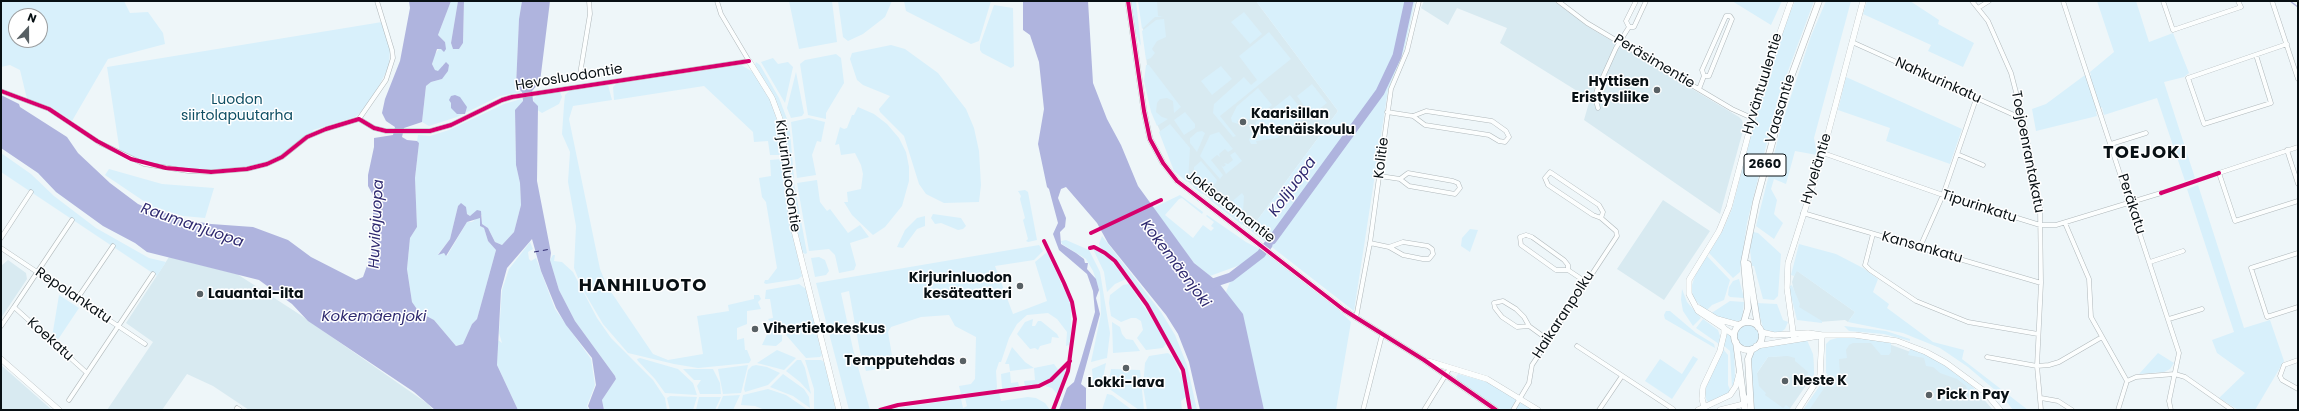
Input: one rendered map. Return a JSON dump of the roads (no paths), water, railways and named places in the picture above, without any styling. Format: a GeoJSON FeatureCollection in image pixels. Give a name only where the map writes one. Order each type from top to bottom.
{"type":"FeatureCollection","features":[{"type":"Feature","properties":{"kind":"main road","name":"Vaasantie"},"geometry":{"type":"LineString","coordinates":[[1742,324],[1748,308],[1744,262],[1761,180],[1780,110],[1801,45],[1819,1]]}},
{"type":"Feature","properties":{"kind":"main road","name":"Vaasantie"},"geometry":{"type":"LineString","coordinates":[[1748,243],[1750,288],[1760,330]]}},
{"type":"Feature","properties":{"kind":"main road"},"geometry":{"type":"LineString","coordinates":[[1744,407],[1734,335],[1742,324],[1752,323],[1760,330],[1761,340],[1754,347],[1748,359],[1750,410]]}},
{"type":"Feature","properties":{"kind":"main road"},"geometry":{"type":"LineString","coordinates":[[1736,342],[1743,348],[1754,347]]}},
{"type":"Feature","properties":{"kind":"street"},"geometry":{"type":"LineString","coordinates":[[1,91],[49,109],[91,138],[144,164],[188,171],[229,170],[267,164],[282,157],[307,137],[326,128],[359,119],[386,80],[393,58],[377,1]]}},
{"type":"Feature","properties":{"kind":"street"},"geometry":{"type":"LineString","coordinates":[[580,74],[590,14],[590,1]]}},
{"type":"Feature","properties":{"kind":"street","name":"Kirjurinluodontie"},"geometry":{"type":"LineString","coordinates":[[717,1],[721,14],[748,61],[772,98],[781,122],[792,222],[839,410]]}},
{"type":"Feature","properties":{"kind":"street","name":"Jokisatamantie"},"geometry":{"type":"LineString","coordinates":[[1128,1],[1146,122],[1150,139],[1169,172],[1181,184],[1356,318],[1424,360]]}},
{"type":"Feature","properties":{"kind":"street","name":"Kolitie"},"geometry":{"type":"LineString","coordinates":[[1356,318],[1370,244],[1391,89],[1407,51],[1419,1]]}},
{"type":"Feature","properties":{"kind":"street","name":"Peräsimentie"},"geometry":{"type":"LineString","coordinates":[[1558,1],[1587,23],[1699,89],[1752,118]]}},
{"type":"Feature","properties":{"kind":"street"},"geometry":{"type":"LineString","coordinates":[[1629,27],[1626,21],[1636,1]]}},
{"type":"Feature","properties":{"kind":"street"},"geometry":{"type":"LineString","coordinates":[[1629,27],[1634,27],[1646,1]]}},
{"type":"Feature","properties":{"kind":"street","name":"Hyväntuulentie"},"geometry":{"type":"LineString","coordinates":[[1742,324],[1716,321],[1691,301],[1688,288],[1689,280],[1724,219],[1769,60],[1791,1]]}},
{"type":"Feature","properties":{"kind":"street","name":"Hyveläntie"},"geometry":{"type":"LineString","coordinates":[[1794,336],[1786,275],[1791,251],[1823,153],[1863,1]]}},
{"type":"Feature","properties":{"kind":"street","name":"Toejoenrantakatu"},"geometry":{"type":"LineString","coordinates":[[1972,1],[1998,40],[2011,73],[2024,119],[2040,207],[2041,283],[2037,366],[2041,410]]}},
{"type":"Feature","properties":{"kind":"street"},"geometry":{"type":"LineString","coordinates":[[1978,8],[1989,1]]}},
{"type":"Feature","properties":{"kind":"street","name":"Peräkatu"},"geometry":{"type":"LineString","coordinates":[[2063,1],[2179,352],[2169,401],[2171,410]]}},
{"type":"Feature","properties":{"kind":"street"},"geometry":{"type":"LineString","coordinates":[[2163,1],[2173,30],[2240,8],[2238,1]]}},
{"type":"Feature","properties":{"kind":"street"},"geometry":{"type":"LineString","coordinates":[[2272,1],[2298,79]]}},
{"type":"Feature","properties":{"kind":"street"},"geometry":{"type":"LineString","coordinates":[[1699,89],[1704,76],[1702,70],[1726,16],[1730,16],[1732,19],[1709,76],[1704,76]]}},
{"type":"Feature","properties":{"kind":"street"},"geometry":{"type":"LineString","coordinates":[[1598,108],[1595,97],[1597,90],[1616,48],[1629,27]]}},
{"type":"Feature","properties":{"kind":"street","name":"Nahkurinkatu"},"geometry":{"type":"LineString","coordinates":[[1852,42],[1976,99],[2024,119]]}},
{"type":"Feature","properties":{"kind":"street"},"geometry":{"type":"LineString","coordinates":[[2256,55],[2271,103],[2204,124],[2188,78],[2287,44]]}},
{"type":"Feature","properties":{"kind":"street","name":"Hevosluodontie"},"geometry":{"type":"LineString","coordinates":[[359,119],[374,128],[386,131],[414,133],[430,131],[451,125],[502,100],[512,97],[748,61]]}},
{"type":"Feature","properties":{"kind":"street"},"geometry":{"type":"LineString","coordinates":[[1920,247],[1942,195],[1976,99]]}},
{"type":"Feature","properties":{"kind":"street"},"geometry":{"type":"LineString","coordinates":[[1388,112],[1413,116],[1425,124],[1489,135],[1499,141],[1505,142],[1509,137],[1506,131],[1492,121],[1426,111],[1413,116]]}},
{"type":"Feature","properties":{"kind":"street"},"geometry":{"type":"LineString","coordinates":[[2111,144],[2146,133]]}},
{"type":"Feature","properties":{"kind":"street"},"geometry":{"type":"LineString","coordinates":[[2298,147],[2219,173],[2235,221],[2298,201]]}},
{"type":"Feature","properties":{"kind":"street"},"geometry":{"type":"LineString","coordinates":[[2287,150],[2298,184]]}},
{"type":"Feature","properties":{"kind":"street","name":"Tipurinkatu"},"geometry":{"type":"LineString","coordinates":[[1823,153],[1942,195],[2040,225],[2056,225],[2065,223],[2161,193]]}},
{"type":"Feature","properties":{"kind":"street"},"geometry":{"type":"LineString","coordinates":[[1957,154],[1983,165]]}},
{"type":"Feature","properties":{"kind":"street"},"geometry":{"type":"LineString","coordinates":[[1550,172],[1599,205],[1603,212],[1601,218],[1593,215],[1548,185],[1545,178],[1550,172]]}},
{"type":"Feature","properties":{"kind":"street"},"geometry":{"type":"LineString","coordinates":[[1380,176],[1400,179],[1409,186],[1455,194],[1460,188],[1458,183],[1453,181],[1408,173],[1400,179]]}},
{"type":"Feature","properties":{"kind":"street"},"geometry":{"type":"LineString","coordinates":[[1,238],[32,192]]}},
{"type":"Feature","properties":{"kind":"street","name":"Kansankatu"},"geometry":{"type":"LineString","coordinates":[[1803,213],[2041,283]]}},
{"type":"Feature","properties":{"kind":"street","name":"Haikaranpolku"},"geometry":{"type":"LineString","coordinates":[[1513,410],[1529,383],[1532,365],[1617,236],[1616,231],[1601,218]]}},
{"type":"Feature","properties":{"kind":"street","name":"Koekatu"},"geometry":{"type":"LineString","coordinates":[[1,326],[72,220]]}},
{"type":"Feature","properties":{"kind":"street"},"geometry":{"type":"LineString","coordinates":[[2065,223],[2089,279],[2091,317],[2127,381],[2118,410]]}},
{"type":"Feature","properties":{"kind":"street"},"geometry":{"type":"LineString","coordinates":[[1873,234],[1865,265],[1870,270],[1916,301],[1968,322],[2038,334]]}},
{"type":"Feature","properties":{"kind":"street"},"geometry":{"type":"LineString","coordinates":[[1568,270],[1568,265],[1564,260],[1532,237],[1526,235],[1520,237],[1521,245],[1556,270],[1568,270],[1586,282]]}},
{"type":"Feature","properties":{"kind":"street"},"geometry":{"type":"LineString","coordinates":[[1370,244],[1389,247],[1403,254],[1423,259],[1429,259],[1433,254],[1432,249],[1428,246],[1403,242],[1389,247]]}},
{"type":"Feature","properties":{"kind":"street"},"geometry":{"type":"LineString","coordinates":[[77,299],[113,246]]}},
{"type":"Feature","properties":{"kind":"street","name":"Repolankatu"},"geometry":{"type":"LineString","coordinates":[[1,248],[145,344]]}},
{"type":"Feature","properties":{"kind":"street"},"geometry":{"type":"LineString","coordinates":[[2150,262],[2183,251]]}},
{"type":"Feature","properties":{"kind":"street"},"geometry":{"type":"LineString","coordinates":[[2298,253],[2251,268],[2267,317],[2298,307]]}},
{"type":"Feature","properties":{"kind":"street"},"geometry":{"type":"LineString","coordinates":[[69,400],[153,274]]}},
{"type":"Feature","properties":{"kind":"street"},"geometry":{"type":"LineString","coordinates":[[1529,326],[1517,327],[1502,317],[1495,308],[1494,303],[1503,301],[1524,317],[1529,326],[1548,339]]}},
{"type":"Feature","properties":{"kind":"street","name":"Koekatu"},"geometry":{"type":"LineString","coordinates":[[14,307],[87,373]]}},
{"type":"Feature","properties":{"kind":"street"},"geometry":{"type":"LineString","coordinates":[[2169,319],[2202,309]]}},
{"type":"Feature","properties":{"kind":"street"},"geometry":{"type":"LineString","coordinates":[[1716,321],[1734,335]]}},
{"type":"Feature","properties":{"kind":"street"},"geometry":{"type":"LineString","coordinates":[[1716,321],[1722,334],[1723,341]]}},
{"type":"Feature","properties":{"kind":"street"},"geometry":{"type":"LineString","coordinates":[[1724,328],[1723,341],[1703,387],[1702,409],[1728,397],[1733,393],[1739,372]]}},
{"type":"Feature","properties":{"kind":"street"},"geometry":{"type":"LineString","coordinates":[[1760,330],[1774,335],[1875,336],[1897,340],[1926,352],[1967,378],[1984,391],[2000,410]]}},
{"type":"Feature","properties":{"kind":"street"},"geometry":{"type":"LineString","coordinates":[[1363,410],[1382,335]]}},
{"type":"Feature","properties":{"kind":"street"},"geometry":{"type":"LineString","coordinates":[[1798,410],[1820,376],[1822,335]]}},
{"type":"Feature","properties":{"kind":"street"},"geometry":{"type":"LineString","coordinates":[[1754,347],[1794,336]]}},
{"type":"Feature","properties":{"kind":"street"},"geometry":{"type":"LineString","coordinates":[[1987,357],[2037,366],[2059,362],[2102,337]]}},
{"type":"Feature","properties":{"kind":"street"},"geometry":{"type":"LineString","coordinates":[[1577,346],[1673,409]]}},
{"type":"Feature","properties":{"kind":"street"},"geometry":{"type":"LineString","coordinates":[[1,359],[59,410]]}},
{"type":"Feature","properties":{"kind":"street"},"geometry":{"type":"LineString","coordinates":[[1424,360],[1487,379],[1538,410]]}},
{"type":"Feature","properties":{"kind":"street"},"geometry":{"type":"LineString","coordinates":[[1424,360],[1496,410]]}},
{"type":"Feature","properties":{"kind":"street"},"geometry":{"type":"LineString","coordinates":[[2298,360],[2284,365],[2280,376],[2282,380],[2298,389]]}},
{"type":"Feature","properties":{"kind":"street"},"geometry":{"type":"LineString","coordinates":[[1424,410],[1447,376],[1450,368]]}},
{"type":"Feature","properties":{"kind":"street"},"geometry":{"type":"LineString","coordinates":[[2127,381],[2136,377],[2175,374],[2185,377],[2232,410]]}},
{"type":"Feature","properties":{"kind":"street"},"geometry":{"type":"LineString","coordinates":[[1599,410],[1622,376]]}},
{"type":"Feature","properties":{"kind":"street"},"geometry":{"type":"LineString","coordinates":[[1720,410],[1744,407],[1750,395]]}},
{"type":"Feature","properties":{"kind":"street"},"geometry":{"type":"LineString","coordinates":[[2041,398],[2058,401],[2072,410]]}},
{"type":"Feature","properties":{"kind":"water","name":"Kokemäenjoki"},"geometry":{"type":"Polygon","coordinates":[[[409,1],[451,1],[438,35],[445,42],[446,49],[444,52],[441,49],[437,49],[432,64],[435,70],[438,71],[446,62],[449,65],[448,71],[442,79],[431,82],[426,86],[422,122],[404,128],[402,137],[407,140],[417,141],[419,143],[415,178],[417,227],[410,238],[407,269],[412,302],[419,312],[434,320],[456,346],[463,344],[472,324],[477,319],[496,250],[488,241],[484,228],[480,226],[480,218],[467,222],[446,256],[444,253],[438,255],[450,239],[458,206],[461,203],[466,207],[467,214],[470,216],[477,210],[481,211],[482,224],[488,228],[495,242],[502,245],[514,232],[521,205],[520,183],[516,165],[515,110],[523,101],[522,92],[516,86],[519,19],[522,1],[550,1],[540,82],[532,91],[533,101],[538,106],[537,181],[551,253],[550,260],[559,290],[575,321],[616,379],[602,400],[604,410],[590,410],[588,406],[596,385],[592,358],[566,325],[556,308],[541,271],[532,239],[507,268],[501,290],[497,365],[518,410],[435,410],[414,392],[308,321],[292,304],[259,280],[147,252],[135,243],[103,226],[56,192],[38,173],[1,148],[1,95],[19,104],[20,107],[67,137],[78,153],[110,183],[138,204],[154,211],[159,210],[177,218],[211,224],[253,227],[288,240],[311,257],[356,280],[363,277],[373,249],[373,195],[368,186],[368,175],[374,147],[374,138],[393,135],[395,127],[386,121],[382,113],[385,99],[400,61],[410,8],[409,1]]]}},
{"type":"Feature","properties":{"kind":"water"},"geometry":{"type":"Polygon","coordinates":[[[458,1],[464,1],[463,43],[459,49],[453,49],[451,43],[458,1]]]}},
{"type":"Feature","properties":{"kind":"water","name":"Kokemäenjoki"},"geometry":{"type":"Polygon","coordinates":[[[1023,1],[1088,1],[1093,83],[1107,119],[1121,145],[1138,186],[1194,263],[1218,282],[1243,314],[1264,410],[1200,410],[1189,362],[1178,334],[1166,315],[1108,243],[1097,223],[1066,187],[1061,189],[1058,198],[1066,218],[1065,227],[1060,232],[1061,244],[1084,259],[1085,263],[1088,263],[1087,269],[1096,279],[1099,290],[1096,298],[1100,314],[1081,384],[1086,388],[1086,410],[1059,410],[1067,388],[1074,382],[1095,312],[1093,291],[1087,274],[1059,250],[1053,234],[1058,223],[1049,189],[1047,187],[1038,144],[1044,109],[1039,62],[1030,35],[1023,30],[1023,1]]]}},
{"type":"Feature","properties":{"kind":"water"},"geometry":{"type":"Polygon","coordinates":[[[455,95],[460,97],[467,107],[465,114],[457,114],[451,108],[451,103],[449,100],[451,96],[455,95]]]}},
{"type":"Feature","properties":{"kind":"waterway","name":"Kolijuopa"},"geometry":{"type":"LineString","coordinates":[[1272,240],[1380,92],[1397,56],[1409,1]]}},
{"type":"Feature","properties":{"kind":"waterway"},"geometry":{"type":"LineString","coordinates":[[2290,1],[2298,7]]}},
{"type":"Feature","properties":{"kind":"waterway","name":"Kolijuopa"},"geometry":{"type":"LineString","coordinates":[[1207,285],[1231,277],[1261,254],[1268,245]]}},
{"type":"Feature","properties":{"kind":"place","name":"Hyttisen Eristysliike"},"geometry":{"type":"Point","coordinates":[1657,90]}},
{"type":"Feature","properties":{"kind":"place","name":"Kaarisillan yhtenäiskoulu"},"geometry":{"type":"Point","coordinates":[1243,122]}},
{"type":"Feature","properties":{"kind":"place","name":"Kirjurinluodon kesäteatteri"},"geometry":{"type":"Point","coordinates":[1020,286]}},
{"type":"Feature","properties":{"kind":"place","name":"Lauantai-ilta"},"geometry":{"type":"Point","coordinates":[200,294]}},
{"type":"Feature","properties":{"kind":"place","name":"Vihertietokeskus"},"geometry":{"type":"Point","coordinates":[755,329]}},
{"type":"Feature","properties":{"kind":"place","name":"Tempputehdas"},"geometry":{"type":"Point","coordinates":[963,361]}},
{"type":"Feature","properties":{"kind":"place","name":"Lokki-lava"},"geometry":{"type":"Point","coordinates":[1126,368]}},
{"type":"Feature","properties":{"kind":"place","name":"Neste K"},"geometry":{"type":"Point","coordinates":[1785,381]}},
{"type":"Feature","properties":{"kind":"place","name":"Pick n Pay"},"geometry":{"type":"Point","coordinates":[1929,395]}},
{"type":"Feature","properties":{"kind":"district","name":"TOEJOKI"},"geometry":{"type":"Point","coordinates":[2145,153]}},
{"type":"Feature","properties":{"kind":"district","name":"HANHILUOTO"},"geometry":{"type":"Point","coordinates":[643,286]}},
{"type":"Feature","properties":{"kind":"park label","name":"Luodon siirtolapuutarha"},"geometry":{"type":"Point","coordinates":[237,108]}},
{"type":"Feature","properties":{"kind":"water label","name":"Huvilajuopa"},"geometry":{"type":"Point","coordinates":[377,224]}},
{"type":"Feature","properties":{"kind":"water label","name":"Raumanjuopa"},"geometry":{"type":"Point","coordinates":[192,226]}}]}
